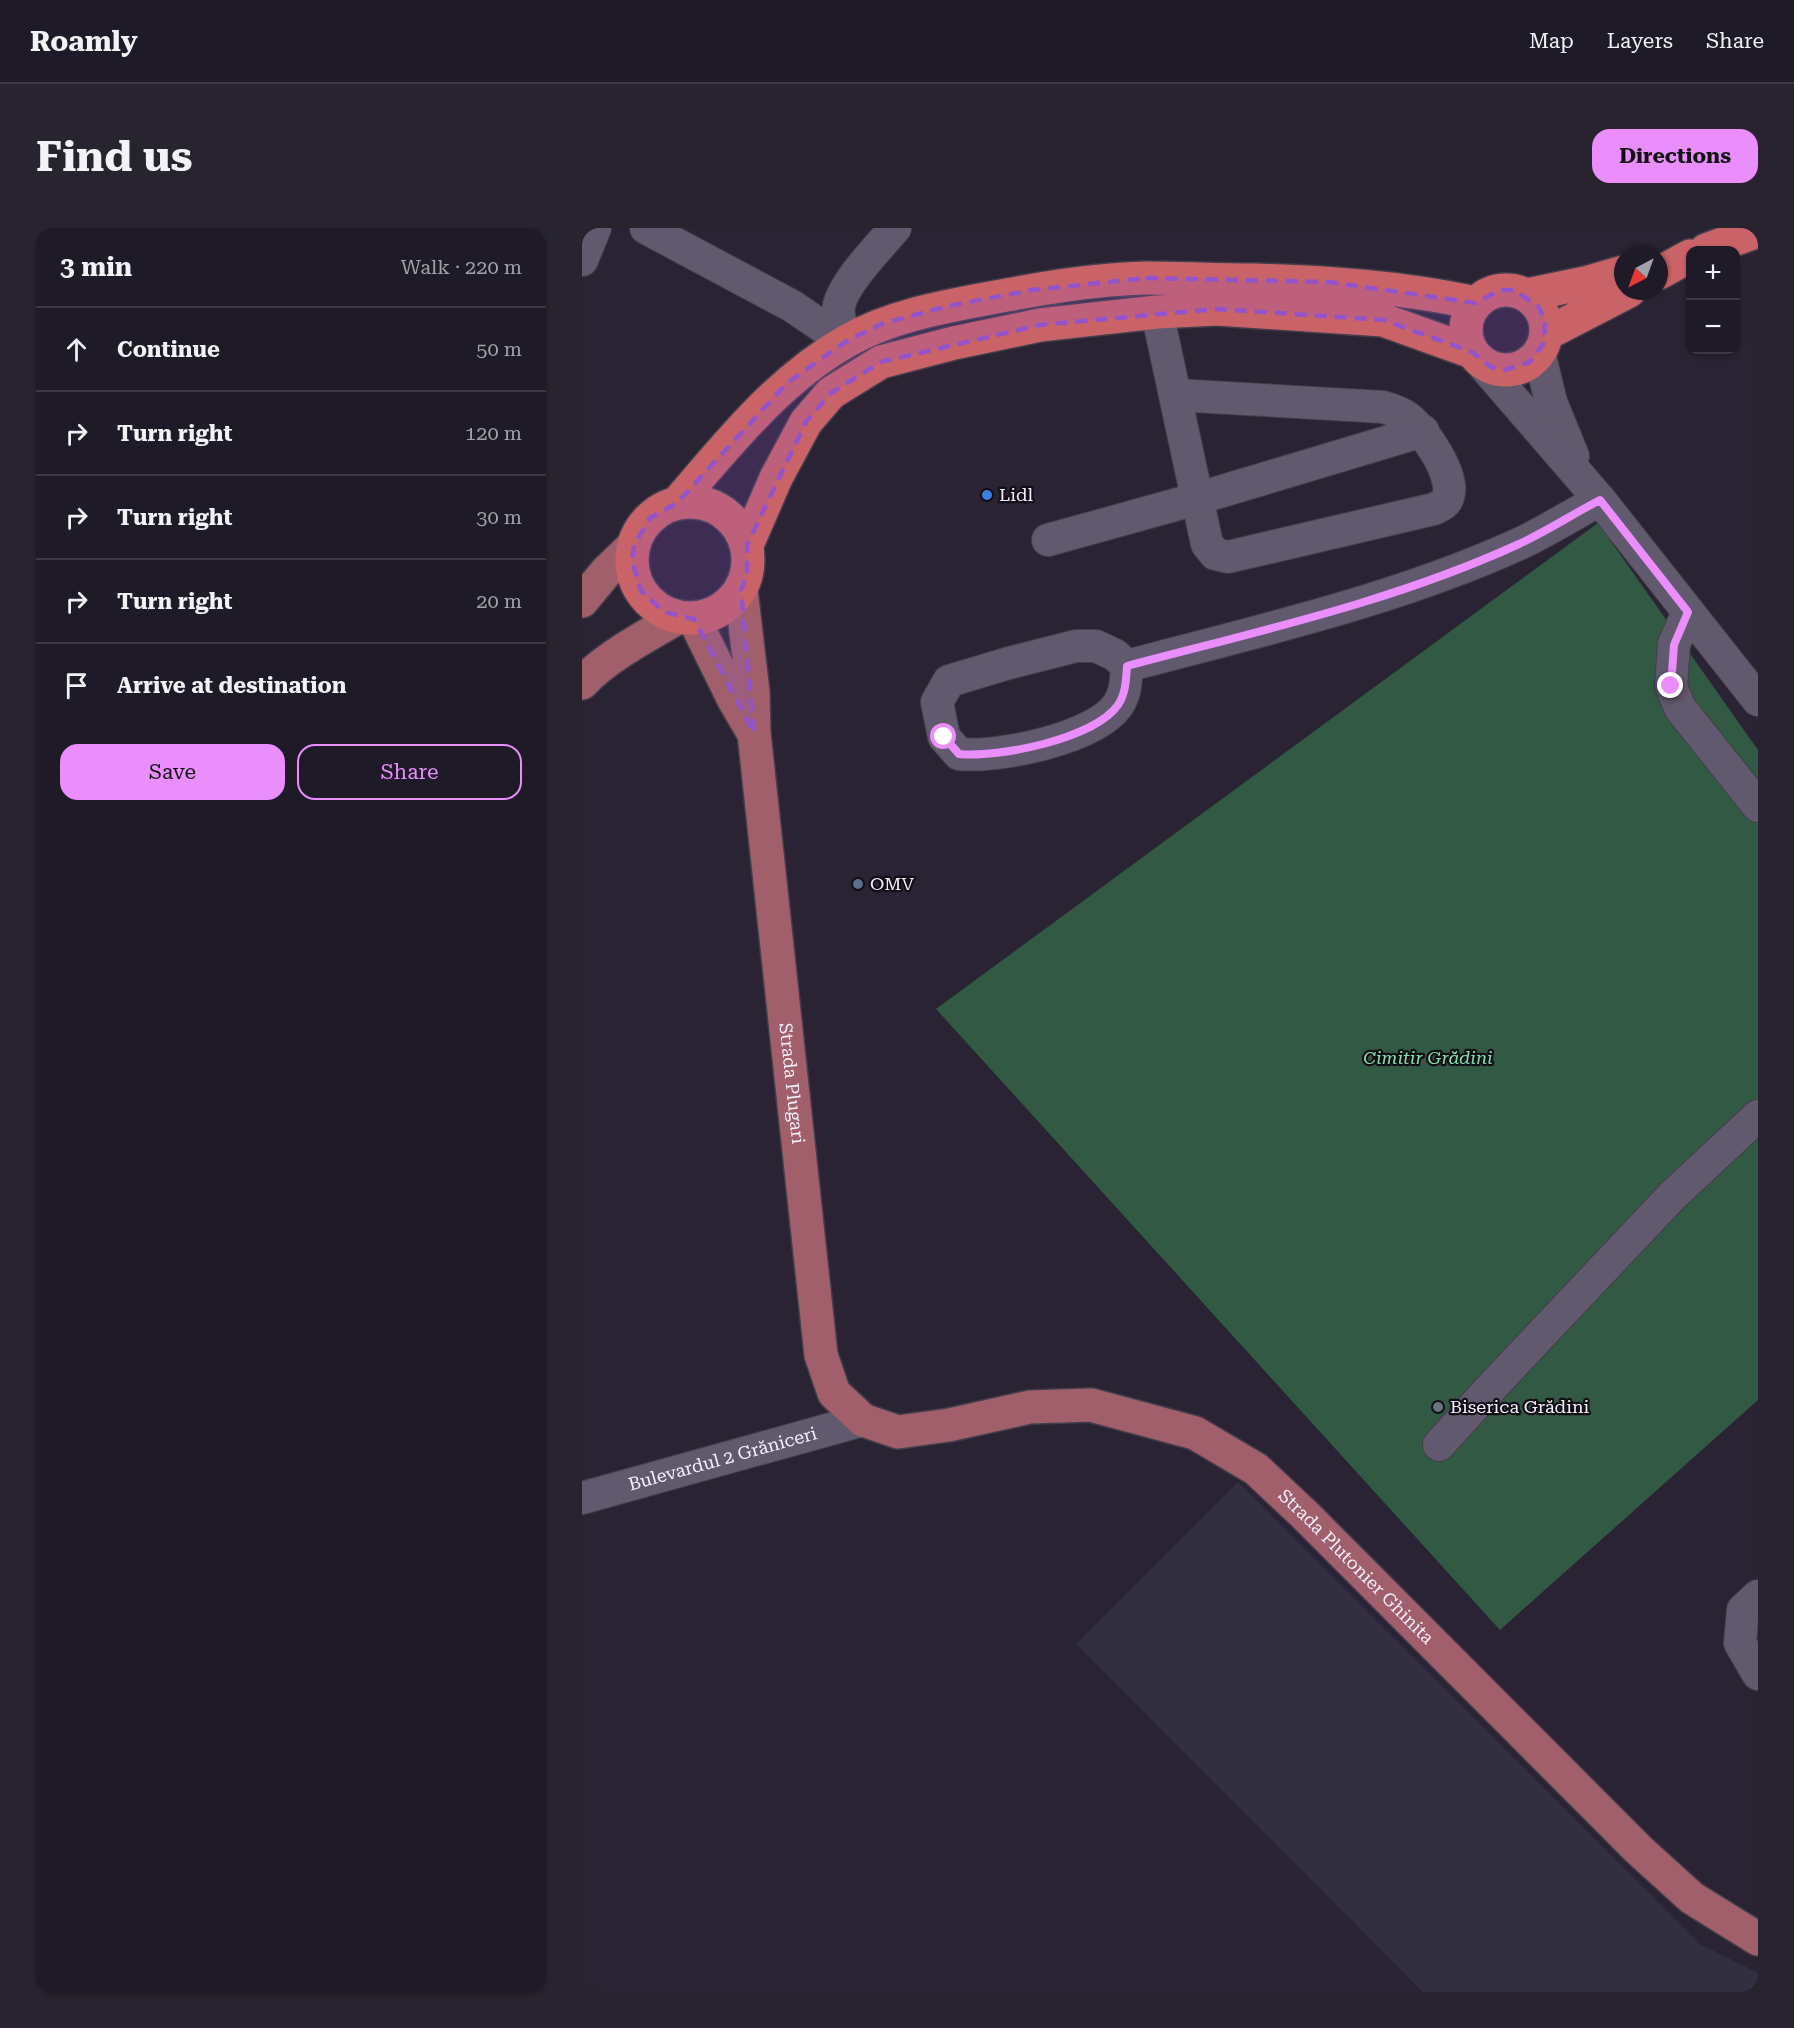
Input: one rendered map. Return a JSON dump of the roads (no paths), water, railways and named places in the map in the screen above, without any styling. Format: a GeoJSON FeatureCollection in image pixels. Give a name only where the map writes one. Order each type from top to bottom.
{"type":"FeatureCollection","features":[{"type":"Feature","properties":{"kind":"highway"},"geometry":{"type":"LineString","coordinates":[[1679,261],[1758,231]]}},
{"type":"Feature","properties":{"kind":"highway"},"geometry":{"type":"LineString","coordinates":[[1527,296],[1614,275]]}},
{"type":"Feature","properties":{"kind":"highway"},"geometry":{"type":"LineString","coordinates":[[677,503],[787,383],[845,342],[881,324],[948,306],[1032,290],[1146,278],[1329,282],[1428,292],[1476,303]]}},
{"type":"Feature","properties":{"kind":"highway"},"geometry":{"type":"LineString","coordinates":[[1476,356],[1466,336],[1467,318],[1476,303],[1487,294],[1500,290],[1514,290],[1527,296],[1538,306],[1545,319],[1543,343]]}},
{"type":"Feature","properties":{"kind":"highway"},"geometry":{"type":"LineString","coordinates":[[747,545],[776,478],[806,422],[831,393],[881,362],[954,342],[1040,325],[1157,312],[1216,309],[1383,320],[1476,356],[1491,367],[1505,370],[1518,368],[1530,362],[1543,343],[1614,300]]}},
{"type":"Feature","properties":{"kind":"highway"},"geometry":{"type":"LineString","coordinates":[[699,502],[721,510],[738,525],[747,545],[749,561],[747,576],[741,590],[729,605],[713,614],[686,618],[664,612],[651,603],[641,591],[634,576],[632,561],[634,545],[640,530],[662,509],[677,503],[699,502]]}},
{"type":"Feature","properties":{"kind":"main road"},"geometry":{"type":"LineString","coordinates":[[582,601],[606,572],[634,545]]}},
{"type":"Feature","properties":{"kind":"main road","name":"Strada Plugari"},"geometry":{"type":"LineString","coordinates":[[741,590],[753,692],[754,733],[821,1355],[834,1393],[862,1420]]}},
{"type":"Feature","properties":{"kind":"main road"},"geometry":{"type":"LineString","coordinates":[[582,683],[591,673],[642,639],[686,618]]}},
{"type":"Feature","properties":{"kind":"main road","name":"Strada Plugari"},"geometry":{"type":"LineString","coordinates":[[686,618],[754,733]]}},
{"type":"Feature","properties":{"kind":"main road","name":"Strada Plutonier Ghinita"},"geometry":{"type":"LineString","coordinates":[[862,1420],[898,1432],[949,1425],[1030,1407],[1090,1406],[1195,1433],[1256,1468],[1639,1850],[1692,1898],[1758,1939]]}},
{"type":"Feature","properties":{"kind":"street"},"geometry":{"type":"LineString","coordinates":[[582,260],[595,228]]}},
{"type":"Feature","properties":{"kind":"street"},"geometry":{"type":"LineString","coordinates":[[646,228],[792,306],[845,342]]}},
{"type":"Feature","properties":{"kind":"street"},"geometry":{"type":"LineString","coordinates":[[845,342],[839,306],[847,289],[866,261],[895,228]]}},
{"type":"Feature","properties":{"kind":"street"},"geometry":{"type":"LineString","coordinates":[[1157,312],[1196,499],[1207,544],[1215,554],[1228,557],[1434,509],[1444,504],[1449,496],[1449,487],[1437,452],[1423,431],[1405,415],[1383,407],[1175,395]]}},
{"type":"Feature","properties":{"kind":"street"},"geometry":{"type":"LineString","coordinates":[[1543,343],[1551,402],[1568,445],[1600,500]]}},
{"type":"Feature","properties":{"kind":"street"},"geometry":{"type":"LineString","coordinates":[[1476,356],[1600,500],[1758,700]]}},
{"type":"Feature","properties":{"kind":"street"},"geometry":{"type":"LineString","coordinates":[[1048,540],[1196,499],[1423,431]]}},
{"type":"Feature","properties":{"kind":"street"},"geometry":{"type":"LineString","coordinates":[[1127,666],[1293,622],[1419,583],[1520,543],[1600,500]]}},
{"type":"Feature","properties":{"kind":"street"},"geometry":{"type":"LineString","coordinates":[[1688,612],[1674,645],[1671,686],[1680,708],[1758,806]]}},
{"type":"Feature","properties":{"kind":"street"},"geometry":{"type":"LineString","coordinates":[[1076,646],[1096,646],[1116,655],[1127,666],[1126,687],[1118,705],[1103,721],[1079,733],[1021,749],[979,756],[959,754],[944,737],[937,702],[949,681],[1076,646]]}},
{"type":"Feature","properties":{"kind":"street"},"geometry":{"type":"LineString","coordinates":[[1438,1445],[1672,1196],[1758,1116]]}},
{"type":"Feature","properties":{"kind":"street","name":"Bulevardul 2 Grăniceri"},"geometry":{"type":"LineString","coordinates":[[582,1498],[862,1420]]}},
{"type":"Feature","properties":{"kind":"street"},"geometry":{"type":"LineString","coordinates":[[1758,1596],[1743,1610],[1740,1642],[1758,1674]]}},
{"type":"Feature","properties":{"kind":"place","name":"Lidl"},"geometry":{"type":"Point","coordinates":[987,495]}},
{"type":"Feature","properties":{"kind":"place","name":"OMV"},"geometry":{"type":"Point","coordinates":[858,884]}},
{"type":"Feature","properties":{"kind":"place","name":"Biserica Grădini"},"geometry":{"type":"Point","coordinates":[1438,1407]}},
{"type":"Feature","properties":{"kind":"park label","name":"Cimitir Grădini"},"geometry":{"type":"Point","coordinates":[1428,1058]}}]}
